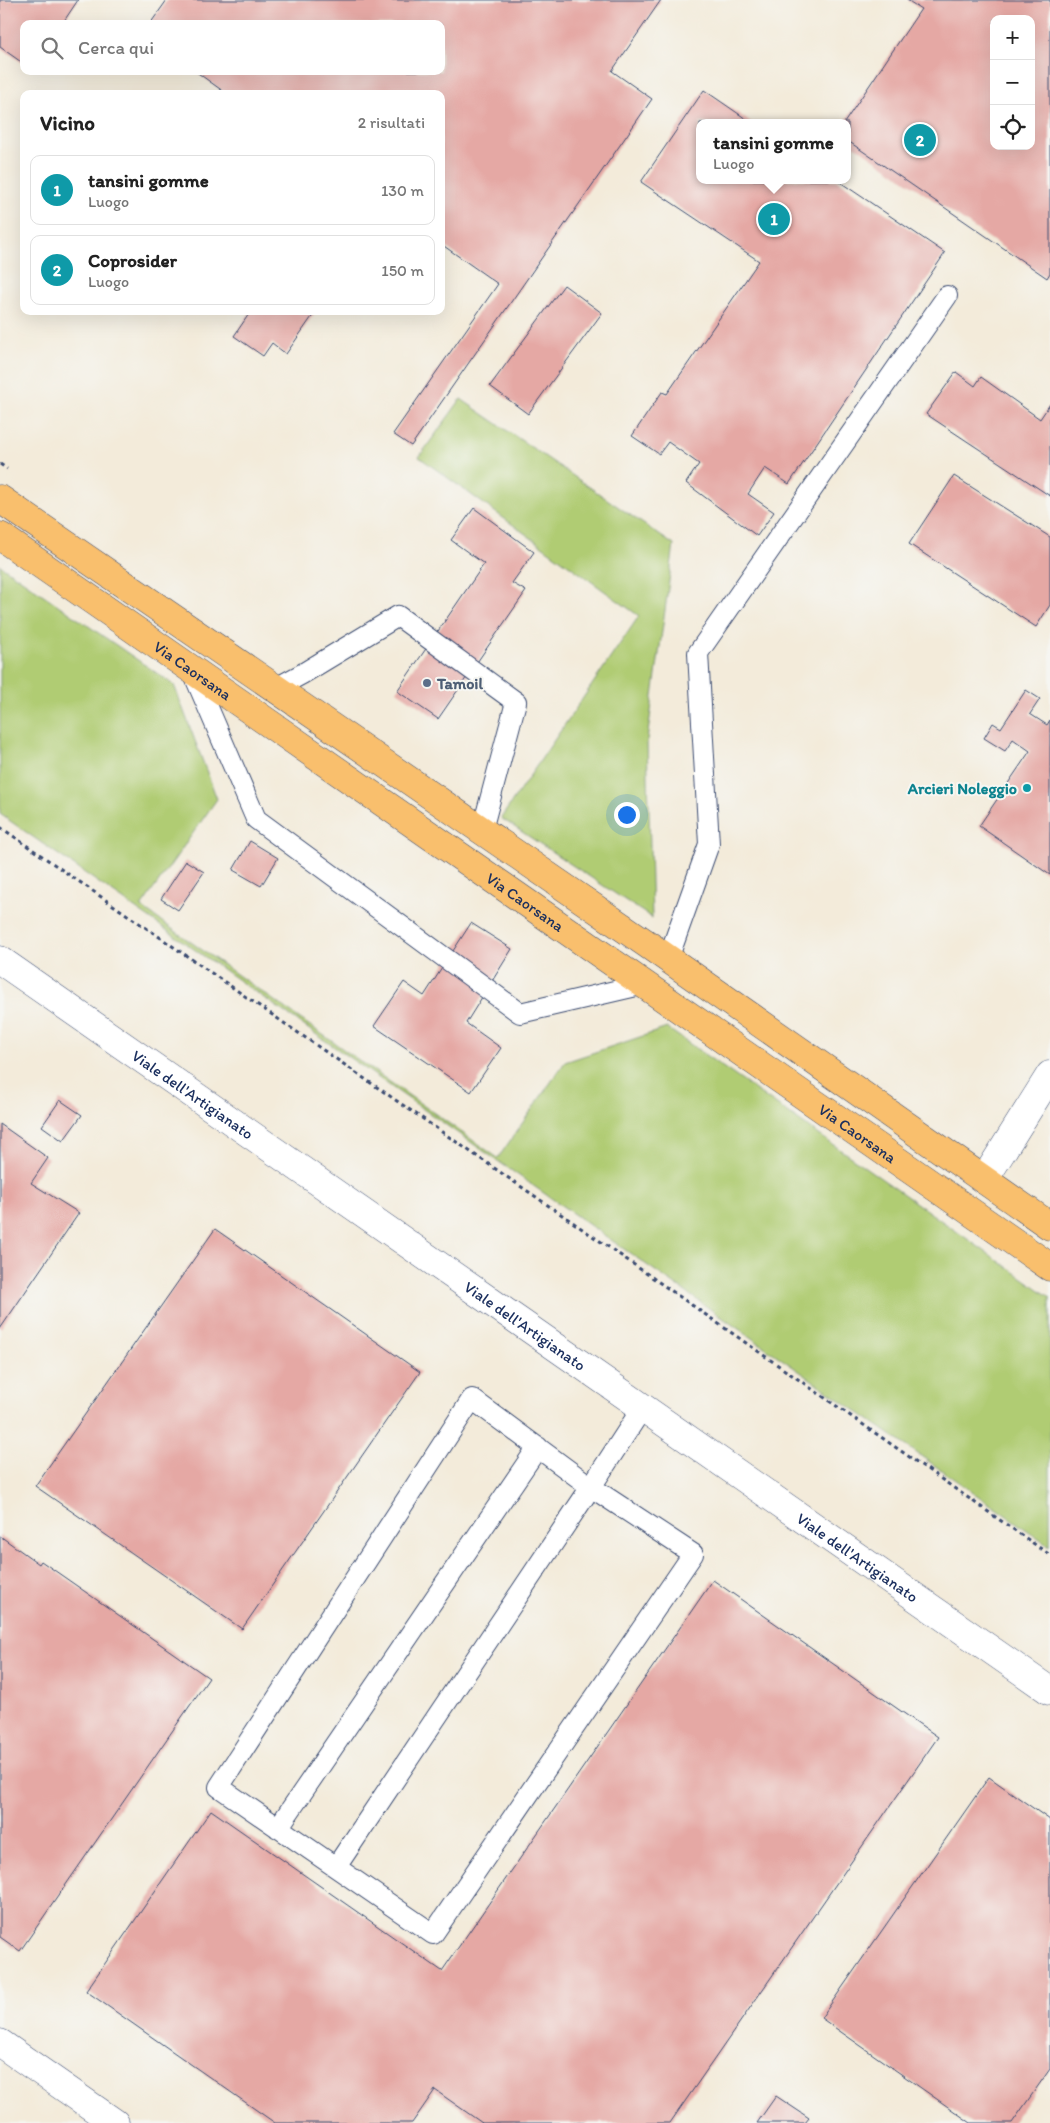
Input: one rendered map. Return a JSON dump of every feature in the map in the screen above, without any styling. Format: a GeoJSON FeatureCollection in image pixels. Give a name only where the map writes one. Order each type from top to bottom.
{"type":"FeatureCollection","features":[{"type":"Feature","properties":{"kind":"main road","name":"Via Caorsana"},"geometry":{"type":"LineString","coordinates":[[0,498],[668,958],[1050,1226]]}},
{"type":"Feature","properties":{"kind":"main road","name":"Via Caorsana"},"geometry":{"type":"LineString","coordinates":[[0,536],[1050,1267]]}},
{"type":"Feature","properties":{"kind":"street","name":"Viale dell'Artigianato"},"geometry":{"type":"LineString","coordinates":[[0,960],[1050,1691]]}},
{"type":"Feature","properties":{"kind":"street"},"geometry":{"type":"LineString","coordinates":[[984,1180],[1050,1075]]}},
{"type":"Feature","properties":{"kind":"street"},"geometry":{"type":"LineString","coordinates":[[0,2043],[114,2123]]}},
{"type":"Feature","properties":{"kind":"lane"},"geometry":{"type":"LineString","coordinates":[[668,958],[709,844],[698,653],[947,296]]}},
{"type":"Feature","properties":{"kind":"lane"},"geometry":{"type":"LineString","coordinates":[[276,688],[398,616],[516,702],[482,830]]}},
{"type":"Feature","properties":{"kind":"lane"},"geometry":{"type":"LineString","coordinates":[[191,668],[256,819],[520,1012],[645,984]]}},
{"type":"Feature","properties":{"kind":"lane"},"geometry":{"type":"LineString","coordinates":[[472,1398],[591,1487],[693,1554],[433,1934],[219,1787],[472,1398]]}},
{"type":"Feature","properties":{"kind":"lane"},"geometry":{"type":"LineString","coordinates":[[336,1867],[643,1407]]}},
{"type":"Feature","properties":{"kind":"lane"},"geometry":{"type":"LineString","coordinates":[[278,1828],[538,1447]]}},
{"type":"Feature","properties":{"kind":"path"},"geometry":{"type":"LineString","coordinates":[[0,827],[618,1253],[1050,1555]]}},
{"type":"Feature","properties":{"kind":"green space"},"geometry":{"type":"Polygon","coordinates":[[[461,399],[674,545],[647,740],[652,918],[501,818],[639,616],[419,457],[461,399]]]}},
{"type":"Feature","properties":{"kind":"green space"},"geometry":{"type":"Polygon","coordinates":[[[0,565],[174,685],[217,799],[141,907],[498,1158],[565,1062],[667,1028],[1050,1297],[1050,1546],[0,814],[0,565]]]}},
{"type":"Feature","properties":{"kind":"building"},"geometry":{"type":"Polygon","coordinates":[[[0,0],[78,0],[65,20],[20,20],[20,61],[0,47],[0,0]]]}},
{"type":"Feature","properties":{"kind":"building"},"geometry":{"type":"Polygon","coordinates":[[[167,0],[661,0],[612,71],[652,99],[411,446],[393,434],[498,284],[445,247],[445,90],[221,90],[201,75],[445,75],[445,20],[153,20],[167,0]]]}},
{"type":"Feature","properties":{"kind":"building"},"geometry":{"type":"Polygon","coordinates":[[[907,0],[1050,0],[1050,273],[1047,278],[851,143],[851,119],[847,119],[921,9],[907,0]]]}},
{"type":"Feature","properties":{"kind":"building"},"geometry":{"type":"Polygon","coordinates":[[[704,90],[746,119],[696,119],[696,184],[843,184],[945,253],[789,484],[765,468],[748,494],[774,512],[757,536],[686,483],[699,464],[668,442],[659,454],[632,436],[662,392],[667,394],[759,261],[641,182],[704,90]]]}},
{"type":"Feature","properties":{"kind":"building"},"geometry":{"type":"Polygon","coordinates":[[[564,285],[602,313],[528,414],[490,386],[564,285]]]}},
{"type":"Feature","properties":{"kind":"building"},"geometry":{"type":"Polygon","coordinates":[[[248,315],[313,315],[286,354],[272,343],[263,356],[234,336],[248,315]]]}},
{"type":"Feature","properties":{"kind":"building"},"geometry":{"type":"Polygon","coordinates":[[[956,372],[975,386],[981,377],[1040,419],[1050,404],[1050,496],[926,414],[956,372]]]}},
{"type":"Feature","properties":{"kind":"building"},"geometry":{"type":"Polygon","coordinates":[[[954,476],[1050,537],[1050,605],[1036,627],[909,544],[954,476]]]}},
{"type":"Feature","properties":{"kind":"building"},"geometry":{"type":"Polygon","coordinates":[[[474,508],[534,552],[512,583],[526,591],[438,719],[397,691],[484,564],[451,540],[474,508]]]}},
{"type":"Feature","properties":{"kind":"building","name":"Arcieri Noleggio"},"geometry":{"type":"Polygon","coordinates":[[[1026,690],[1040,699],[1030,714],[1047,725],[1050,720],[1050,875],[979,826],[1030,751],[1013,739],[1005,751],[984,738],[993,723],[1001,728],[1026,690]]]}},
{"type":"Feature","properties":{"kind":"building"},"geometry":{"type":"Polygon","coordinates":[[[250,841],[278,858],[261,886],[233,870],[250,841]]]}},
{"type":"Feature","properties":{"kind":"building"},"geometry":{"type":"Polygon","coordinates":[[[186,861],[204,872],[178,910],[161,899],[186,861]]]}},
{"type":"Feature","properties":{"kind":"building"},"geometry":{"type":"Polygon","coordinates":[[[471,923],[512,949],[466,1023],[501,1048],[471,1092],[374,1026],[404,982],[424,996],[471,923]]]}},
{"type":"Feature","properties":{"kind":"building"},"geometry":{"type":"Polygon","coordinates":[[[60,1100],[82,1115],[63,1141],[42,1126],[60,1100]]]}},
{"type":"Feature","properties":{"kind":"building"},"geometry":{"type":"Polygon","coordinates":[[[0,1124],[48,1158],[31,1183],[79,1213],[0,1329],[0,1124]]]}},
{"type":"Feature","properties":{"kind":"building"},"geometry":{"type":"Polygon","coordinates":[[[215,1229],[420,1372],[242,1629],[35,1486],[215,1229]]]}},
{"type":"Feature","properties":{"kind":"building"},"geometry":{"type":"Polygon","coordinates":[[[0,1536],[39,1564],[41,1561],[209,1678],[20,1951],[0,1937],[0,1536]]]}},
{"type":"Feature","properties":{"kind":"building"},"geometry":{"type":"Polygon","coordinates":[[[713,1580],[938,1737],[670,2123],[482,2123],[435,2090],[412,2123],[275,2123],[86,1991],[211,1810],[442,1971],[713,1580]]]}},
{"type":"Feature","properties":{"kind":"building"},"geometry":{"type":"Polygon","coordinates":[[[989,1777],[1050,1820],[1050,2069],[1012,2123],[971,2123],[821,2018],[989,1777]]]}},
{"type":"Feature","properties":{"kind":"building"},"geometry":{"type":"Polygon","coordinates":[[[776,2096],[809,2118],[805,2123],[757,2123],[776,2096]]]}},
{"type":"Feature","properties":{"kind":"place","name":"Coprosider"},"geometry":{"type":"Point","coordinates":[920,140]}},
{"type":"Feature","properties":{"kind":"place","name":"tansini gomme"},"geometry":{"type":"Point","coordinates":[774,219]}},
{"type":"Feature","properties":{"kind":"place","name":"Tamoil"},"geometry":{"type":"Point","coordinates":[427,683]}},
{"type":"Feature","properties":{"kind":"place","name":"Arcieri Noleggio"},"geometry":{"type":"Point","coordinates":[1027,788]}}]}
